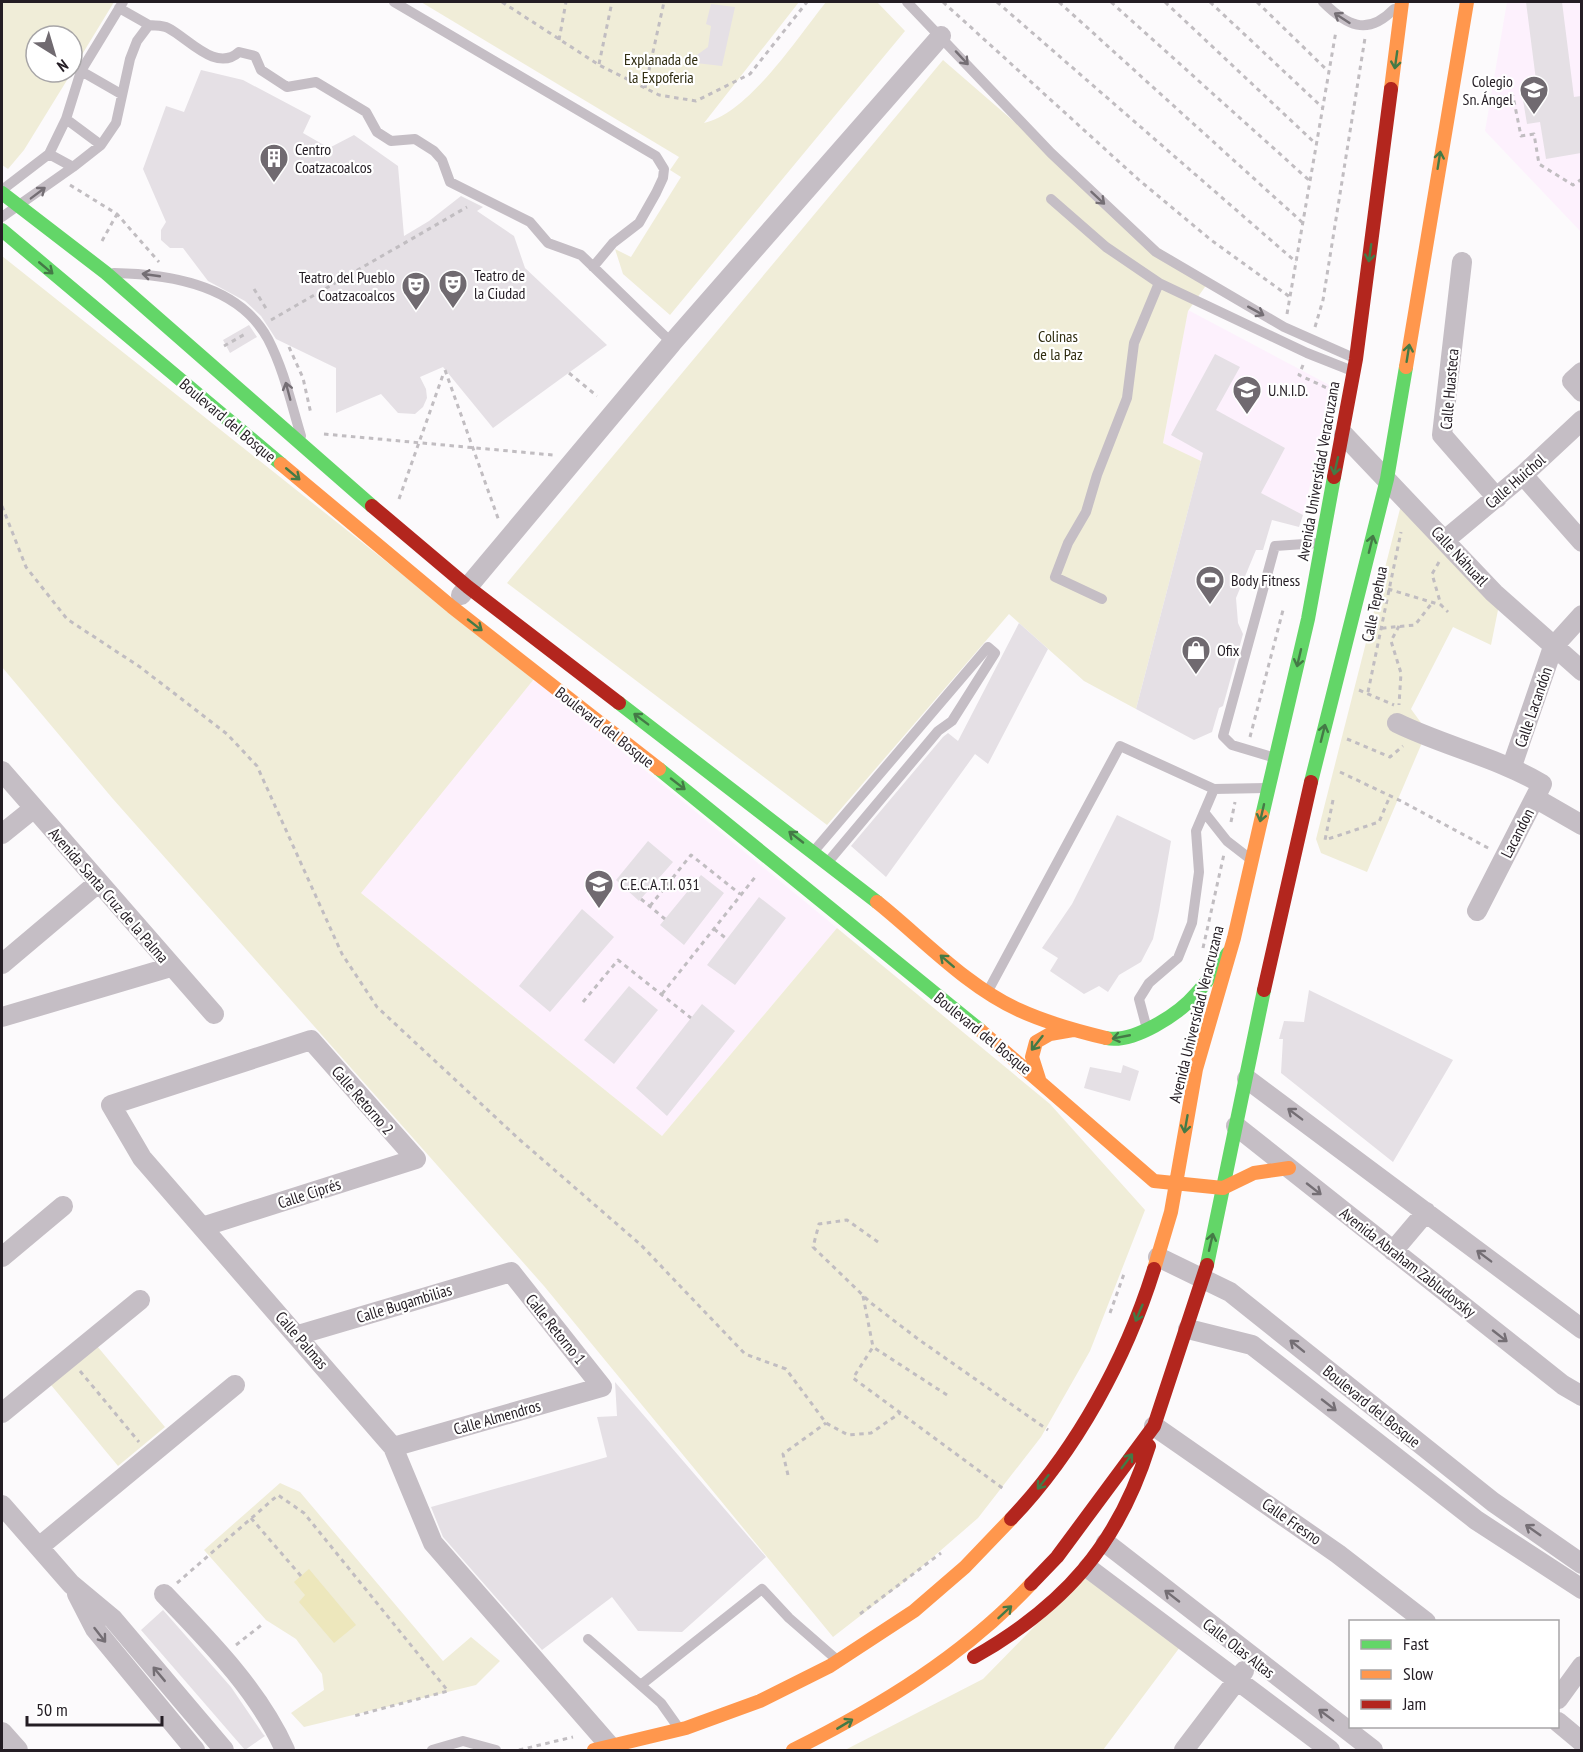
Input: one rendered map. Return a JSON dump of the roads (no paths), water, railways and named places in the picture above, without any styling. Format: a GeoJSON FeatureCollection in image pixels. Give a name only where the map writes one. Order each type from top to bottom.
{"type":"FeatureCollection","features":[{"type":"Feature","properties":{"kind":"main road","name":"Avenida Universidad Veracruzana"},"geometry":{"type":"LineString","coordinates":[[601,1742],[680,1729],[760,1701],[838,1661],[887,1631],[940,1590],[998,1535],[1057,1463],[1106,1385],[1140,1311],[1171,1212],[1196,1070],[1230,951],[1268,788],[1277,759],[1344,435],[1355,365],[1400,2]]}},
{"type":"Feature","properties":{"kind":"main road"},"geometry":{"type":"LineString","coordinates":[[923,1676],[957,1666],[1027,1626],[1059,1599],[1088,1568],[1106,1543],[1136,1487],[1154,1426],[1188,1329],[1204,1278],[1293,852],[1387,479],[1467,2]]}},
{"type":"Feature","properties":{"kind":"main road","name":"Boulevard del Bosque"},"geometry":{"type":"LineString","coordinates":[[2,192],[106,273],[304,448],[468,586],[814,851],[988,992],[1018,1010],[1073,1030],[1116,1040],[1147,1030],[1174,1014],[1195,996],[1230,951]]}},
{"type":"Feature","properties":{"kind":"main road","name":"Boulevard del Bosque"},"geometry":{"type":"LineString","coordinates":[[2,230],[452,607],[770,858],[1039,1079],[1154,1181],[1175,1185],[1223,1188]]}},
{"type":"Feature","properties":{"kind":"main road"},"geometry":{"type":"LineString","coordinates":[[1290,694],[1302,711]]}},
{"type":"Feature","properties":{"kind":"main road"},"geometry":{"type":"LineString","coordinates":[[1296,772],[1309,790]]}},
{"type":"Feature","properties":{"kind":"main road"},"geometry":{"type":"LineString","coordinates":[[1039,1079],[1031,1062],[1031,1050],[1035,1041],[1045,1034],[1073,1030]]}},
{"type":"Feature","properties":{"kind":"main road"},"geometry":{"type":"LineString","coordinates":[[1223,1188],[1240,1177],[1260,1169],[1289,1168]]}},
{"type":"Feature","properties":{"kind":"main road"},"geometry":{"type":"LineString","coordinates":[[793,1750],[839,1727],[923,1676],[962,1649],[1025,1593],[1086,1522],[1154,1426]]}},
{"type":"Feature","properties":{"kind":"street"},"geometry":{"type":"LineString","coordinates":[[452,607],[672,343],[941,36]]}},
{"type":"Feature","properties":{"kind":"street","name":"Calle Huasteca"},"geometry":{"type":"LineString","coordinates":[[1462,262],[1442,435],[1497,498]]}},
{"type":"Feature","properties":{"kind":"street"},"geometry":{"type":"LineString","coordinates":[[1581,372],[1572,381],[1581,392]]}},
{"type":"Feature","properties":{"kind":"street","name":"Calle Huichol"},"geometry":{"type":"LineString","coordinates":[[1447,542],[1581,420]]}},
{"type":"Feature","properties":{"kind":"street","name":"Calle Náhuatl"},"geometry":{"type":"LineString","coordinates":[[1344,435],[1494,593],[1581,671]]}},
{"type":"Feature","properties":{"kind":"street"},"geometry":{"type":"LineString","coordinates":[[1523,475],[1581,542]]}},
{"type":"Feature","properties":{"kind":"street"},"geometry":{"type":"LineString","coordinates":[[1553,647],[1581,615]]}},
{"type":"Feature","properties":{"kind":"street","name":"Calle Lacandón"},"geometry":{"type":"LineString","coordinates":[[1512,766],[1553,647]]}},
{"type":"Feature","properties":{"kind":"street"},"geometry":{"type":"LineString","coordinates":[[1398,715],[1419,733],[1512,766]]}},
{"type":"Feature","properties":{"kind":"street","name":"Lacandon"},"geometry":{"type":"LineString","coordinates":[[1477,911],[1542,783],[1512,766]]}},
{"type":"Feature","properties":{"kind":"street","name":"Avenida Santa Cruz de la Palma"},"geometry":{"type":"LineString","coordinates":[[2,771],[171,967],[2,1017]]}},
{"type":"Feature","properties":{"kind":"street"},"geometry":{"type":"LineString","coordinates":[[1535,798],[1581,825]]}},
{"type":"Feature","properties":{"kind":"street"},"geometry":{"type":"LineString","coordinates":[[2,834],[33,809]]}},
{"type":"Feature","properties":{"kind":"street"},"geometry":{"type":"LineString","coordinates":[[2,964],[98,883]]}},
{"type":"Feature","properties":{"kind":"street"},"geometry":{"type":"LineString","coordinates":[[171,967],[214,1014]]}},
{"type":"Feature","properties":{"kind":"street","name":"Calle Retorno 2"},"geometry":{"type":"LineString","coordinates":[[311,1040],[416,1159]]}},
{"type":"Feature","properties":{"kind":"street","name":"Calle Palmas"},"geometry":{"type":"LineString","coordinates":[[311,1040],[111,1105],[142,1158],[393,1447],[433,1543],[601,1742]]}},
{"type":"Feature","properties":{"kind":"street"},"geometry":{"type":"LineString","coordinates":[[1247,1079],[1581,1329]]}},
{"type":"Feature","properties":{"kind":"street","name":"Avenida Abraham Zabludovsky"},"geometry":{"type":"LineString","coordinates":[[1236,1126],[1563,1385],[1581,1396]]}},
{"type":"Feature","properties":{"kind":"street","name":"Calle Ciprés"},"geometry":{"type":"LineString","coordinates":[[202,1227],[416,1159]]}},
{"type":"Feature","properties":{"kind":"street"},"geometry":{"type":"LineString","coordinates":[[2,1257],[63,1206]]}},
{"type":"Feature","properties":{"kind":"street"},"geometry":{"type":"LineString","coordinates":[[1393,1251],[1426,1212]]}},
{"type":"Feature","properties":{"kind":"street","name":"Boulevard del Bosque"},"geometry":{"type":"LineString","coordinates":[[1158,1257],[1230,1292],[1493,1502],[1581,1564]]}},
{"type":"Feature","properties":{"kind":"street","name":"Calle Bugambilias"},"geometry":{"type":"LineString","coordinates":[[298,1335],[511,1272]]}},
{"type":"Feature","properties":{"kind":"street","name":"Calle Retorno 1"},"geometry":{"type":"LineString","coordinates":[[511,1272],[602,1387]]}},
{"type":"Feature","properties":{"kind":"street"},"geometry":{"type":"LineString","coordinates":[[2,1413],[140,1300]]}},
{"type":"Feature","properties":{"kind":"street"},"geometry":{"type":"LineString","coordinates":[[1252,1345],[1267,1322]]}},
{"type":"Feature","properties":{"kind":"street","name":"Boulevard del Bosque"},"geometry":{"type":"LineString","coordinates":[[1188,1329],[1252,1345],[1476,1520],[1581,1589]]}},
{"type":"Feature","properties":{"kind":"street"},"geometry":{"type":"LineString","coordinates":[[39,1547],[235,1385]]}},
{"type":"Feature","properties":{"kind":"street","name":"Calle Almendros"},"geometry":{"type":"LineString","coordinates":[[393,1447],[602,1387]]}},
{"type":"Feature","properties":{"kind":"street","name":"Calle Fresno"},"geometry":{"type":"LineString","coordinates":[[1154,1426],[1338,1554],[1423,1620]]}},
{"type":"Feature","properties":{"kind":"street"},"geometry":{"type":"LineString","coordinates":[[2,1505],[71,1584],[113,1619],[224,1750]]}},
{"type":"Feature","properties":{"kind":"street","name":"Calle Olas Altas"},"geometry":{"type":"LineString","coordinates":[[1106,1543],[1364,1748]]}},
{"type":"Feature","properties":{"kind":"street","name":"Calle Olas Altas"},"geometry":{"type":"LineString","coordinates":[[1088,1568],[1330,1750]]}},
{"type":"Feature","properties":{"kind":"street"},"geometry":{"type":"LineString","coordinates":[[71,1584],[95,1629],[195,1750]]}},
{"type":"Feature","properties":{"kind":"street"},"geometry":{"type":"LineString","coordinates":[[164,1594],[223,1656],[278,1735],[285,1750]]}},
{"type":"Feature","properties":{"kind":"street"},"geometry":{"type":"LineString","coordinates":[[1184,1750],[1253,1660]]}},
{"type":"Feature","properties":{"kind":"street"},"geometry":{"type":"LineString","coordinates":[[1559,1696],[1581,1666]]}},
{"type":"Feature","properties":{"kind":"street"},"geometry":{"type":"LineString","coordinates":[[1559,1724],[1581,1742]]}},
{"type":"Feature","properties":{"kind":"street"},"geometry":{"type":"LineString","coordinates":[[2,1732],[18,1750]]}},
{"type":"Feature","properties":{"kind":"lane"},"geometry":{"type":"LineString","coordinates":[[394,2],[656,156],[664,169],[663,178],[645,213],[639,223],[613,243],[593,267]]}},
{"type":"Feature","properties":{"kind":"lane"},"geometry":{"type":"LineString","coordinates":[[907,2],[1051,153],[1156,252],[1284,327],[1355,365]]}},
{"type":"Feature","properties":{"kind":"lane"},"geometry":{"type":"LineString","coordinates":[[1323,2],[1341,18],[1358,26],[1385,18],[1400,2]]}},
{"type":"Feature","properties":{"kind":"lane"},"geometry":{"type":"LineString","coordinates":[[84,66],[121,5],[149,25],[164,27],[196,48],[220,59],[230,58],[239,52],[255,56],[264,73],[286,87],[316,82],[366,112],[377,132],[391,141],[415,139],[434,151],[442,160],[450,182],[530,222],[548,243],[581,255],[672,343]]}},
{"type":"Feature","properties":{"kind":"lane"},"geometry":{"type":"LineString","coordinates":[[2,218],[101,145],[116,123],[121,94],[137,41],[149,25]]}},
{"type":"Feature","properties":{"kind":"lane"},"geometry":{"type":"LineString","coordinates":[[84,73],[121,94]]}},
{"type":"Feature","properties":{"kind":"lane"},"geometry":{"type":"LineString","coordinates":[[2,192],[49,154],[66,119],[77,84]]}},
{"type":"Feature","properties":{"kind":"lane"},"geometry":{"type":"LineString","coordinates":[[66,119],[101,145]]}},
{"type":"Feature","properties":{"kind":"lane"},"geometry":{"type":"LineString","coordinates":[[49,154],[72,167]]}},
{"type":"Feature","properties":{"kind":"lane"},"geometry":{"type":"LineString","coordinates":[[1051,199],[1106,248],[1159,283],[1307,353],[1355,365]]}},
{"type":"Feature","properties":{"kind":"lane"},"geometry":{"type":"LineString","coordinates":[[106,273],[145,274],[185,281],[220,294],[246,312],[268,338],[284,377],[304,448]]}},
{"type":"Feature","properties":{"kind":"lane"},"geometry":{"type":"LineString","coordinates":[[1102,599],[1055,577],[1068,543],[1086,512],[1097,475],[1127,398],[1134,343],[1159,283]]}},
{"type":"Feature","properties":{"kind":"lane"},"geometry":{"type":"LineString","coordinates":[[1277,759],[1232,745],[1223,736],[1275,546],[1322,543]]}},
{"type":"Feature","properties":{"kind":"lane"},"geometry":{"type":"LineString","coordinates":[[814,851],[988,647],[995,653],[952,720],[938,731],[828,862]]}},
{"type":"Feature","properties":{"kind":"lane"},"geometry":{"type":"LineString","coordinates":[[906,743],[920,753]]}},
{"type":"Feature","properties":{"kind":"lane"},"geometry":{"type":"LineString","coordinates":[[988,992],[1120,746],[1214,789],[1268,788]]}},
{"type":"Feature","properties":{"kind":"lane"},"geometry":{"type":"LineString","coordinates":[[873,782],[886,793]]}},
{"type":"Feature","properties":{"kind":"lane"},"geometry":{"type":"LineString","coordinates":[[1147,1030],[1139,999],[1149,983],[1178,958],[1192,923],[1199,872],[1196,831],[1214,789]]}},
{"type":"Feature","properties":{"kind":"lane"},"geometry":{"type":"LineString","coordinates":[[1204,812],[1227,841],[1251,860]]}},
{"type":"Feature","properties":{"kind":"lane"},"geometry":{"type":"LineString","coordinates":[[642,1684],[762,1589],[789,1618],[838,1661]]}},
{"type":"Feature","properties":{"kind":"lane"},"geometry":{"type":"LineString","coordinates":[[588,1639],[642,1684],[661,1703],[680,1729]]}},
{"type":"Feature","properties":{"kind":"lane"},"geometry":{"type":"LineString","coordinates":[[432,1750],[462,1741],[496,1750]]}},
{"type":"Feature","properties":{"kind":"place","name":"Colegio Sn. Ángel"},"geometry":{"type":"Point","coordinates":[1534,116]}},
{"type":"Feature","properties":{"kind":"place","name":"Centro Coatzacoalcos"},"geometry":{"type":"Point","coordinates":[274,184]}},
{"type":"Feature","properties":{"kind":"place","name":"Teatro de la Ciudad"},"geometry":{"type":"Point","coordinates":[453,310]}},
{"type":"Feature","properties":{"kind":"place","name":"Teatro del Pueblo Coatzacoalcos"},"geometry":{"type":"Point","coordinates":[416,312]}},
{"type":"Feature","properties":{"kind":"place","name":"U.N.I.D."},"geometry":{"type":"Point","coordinates":[1247,416]}},
{"type":"Feature","properties":{"kind":"place","name":"Body Fitness"},"geometry":{"type":"Point","coordinates":[1210,606]}},
{"type":"Feature","properties":{"kind":"place","name":"Ofix"},"geometry":{"type":"Point","coordinates":[1196,676]}},
{"type":"Feature","properties":{"kind":"place","name":"C.E.C.A.T.I. 031"},"geometry":{"type":"Point","coordinates":[599,910]}},
{"type":"Feature","properties":{"kind":"park label","name":"Explanada de la Expoferia"},"geometry":{"type":"Point","coordinates":[661,68]}},
{"type":"Feature","properties":{"kind":"park label","name":"Colinas de la Paz"},"geometry":{"type":"Point","coordinates":[1058,345]}}]}
